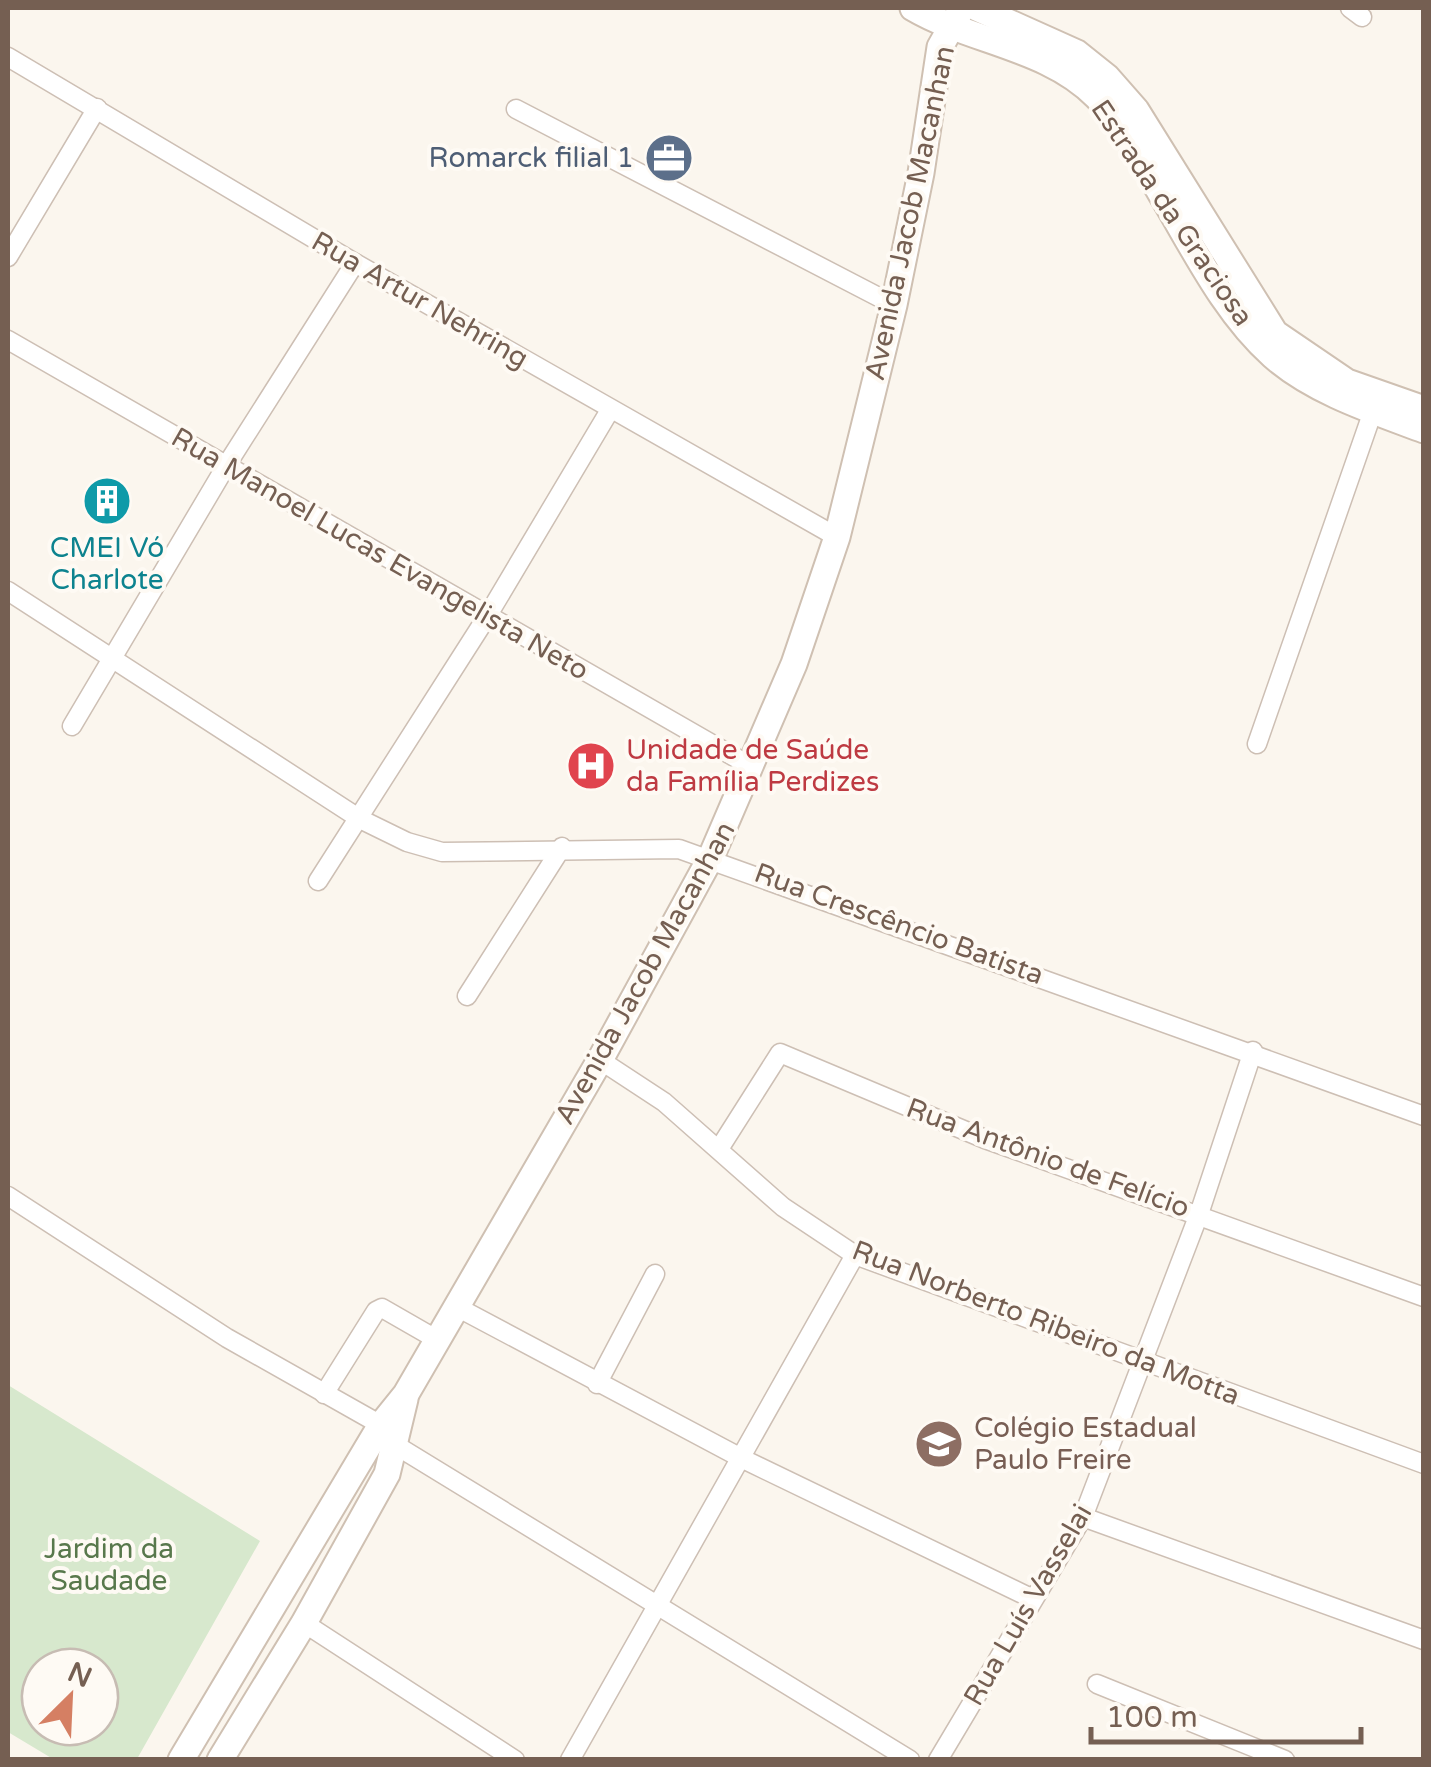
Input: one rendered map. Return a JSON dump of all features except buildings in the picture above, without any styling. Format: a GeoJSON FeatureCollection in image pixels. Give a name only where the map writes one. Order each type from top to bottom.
{"type":"FeatureCollection","features":[{"type":"Feature","properties":{"kind":"main road","name":"Estrada da Graciosa"},"geometry":{"type":"LineString","coordinates":[[914,8],[955,18],[1026,52],[1096,96],[1120,126],[1243,324],[1286,365],[1372,410],[1424,430]]}},
{"type":"Feature","properties":{"kind":"main road","name":"Estrada da Graciosa"},"geometry":{"type":"LineString","coordinates":[[977,8],[1077,52],[1107,77],[1136,110],[1275,332],[1347,382],[1424,408]]}},
{"type":"Feature","properties":{"kind":"main road","name":"Avenida Jacob Macanhan"},"geometry":{"type":"LineString","coordinates":[[220,1760],[379,1490],[389,1436],[406,1394],[600,1060],[711,858],[752,767],[794,664],[837,538],[922,173],[940,47],[955,18]]}},
{"type":"Feature","properties":{"kind":"main road"},"geometry":{"type":"LineString","coordinates":[[182,1760],[363,1457],[389,1436]]}},
{"type":"Feature","properties":{"kind":"street","name":"Rua Artur Nehring"},"geometry":{"type":"LineString","coordinates":[[8,57],[355,264],[837,538]]}},
{"type":"Feature","properties":{"kind":"street"},"geometry":{"type":"LineString","coordinates":[[8,257],[97,108]]}},
{"type":"Feature","properties":{"kind":"street"},"geometry":{"type":"LineString","coordinates":[[516,110],[894,305]]}},
{"type":"Feature","properties":{"kind":"street"},"geometry":{"type":"LineString","coordinates":[[72,726],[226,466],[355,264]]}},
{"type":"Feature","properties":{"kind":"street","name":"Rua Manoel Lucas Evangelista Neto"},"geometry":{"type":"LineString","coordinates":[[8,340],[752,767]]}},
{"type":"Feature","properties":{"kind":"street"},"geometry":{"type":"LineString","coordinates":[[318,881],[488,615],[610,410]]}},
{"type":"Feature","properties":{"kind":"street"},"geometry":{"type":"LineString","coordinates":[[1257,744],[1372,410]]}},
{"type":"Feature","properties":{"kind":"street","name":"Rua Crescêncio Batista"},"geometry":{"type":"LineString","coordinates":[[8,591],[360,819],[407,842],[442,852],[658,846],[711,858],[1424,1116]]}},
{"type":"Feature","properties":{"kind":"street"},"geometry":{"type":"LineString","coordinates":[[468,996],[562,847]]}},
{"type":"Feature","properties":{"kind":"street","name":"Rua Luís Vasselai"},"geometry":{"type":"LineString","coordinates":[[938,1760],[1031,1598],[1083,1517],[1198,1214],[1253,1051]]}},
{"type":"Feature","properties":{"kind":"street","name":"Rua Antônio de Felício"},"geometry":{"type":"LineString","coordinates":[[719,1149],[780,1054],[984,1139],[1424,1297]]}},
{"type":"Feature","properties":{"kind":"street","name":"Rua Norberto Ribeiro da Motta"},"geometry":{"type":"LineString","coordinates":[[600,1060],[664,1102],[784,1207],[856,1254],[1424,1464]]}},
{"type":"Feature","properties":{"kind":"street"},"geometry":{"type":"LineString","coordinates":[[8,1196],[227,1338],[324,1394],[910,1760]]}},
{"type":"Feature","properties":{"kind":"street"},"geometry":{"type":"LineString","coordinates":[[570,1760],[856,1254]]}},
{"type":"Feature","properties":{"kind":"street"},"geometry":{"type":"LineString","coordinates":[[597,1384],[655,1274]]}},
{"type":"Feature","properties":{"kind":"street"},"geometry":{"type":"LineString","coordinates":[[455,1306],[743,1459],[1031,1598]]}},
{"type":"Feature","properties":{"kind":"street"},"geometry":{"type":"LineString","coordinates":[[324,1394],[376,1310],[382,1308],[436,1340]]}},
{"type":"Feature","properties":{"kind":"street"},"geometry":{"type":"LineString","coordinates":[[1083,1517],[1424,1640]]}},
{"type":"Feature","properties":{"kind":"street"},"geometry":{"type":"LineString","coordinates":[[304,1623],[515,1760]]}},
{"type":"Feature","properties":{"kind":"street"},"geometry":{"type":"LineString","coordinates":[[1097,1684],[1285,1760]]}},
{"type":"Feature","properties":{"kind":"green space","name":"Jardim da Saudade"},"geometry":{"type":"Polygon","coordinates":[[[8,1385],[260,1541],[137,1759],[53,1759],[33,1747],[120,1747],[120,1647],[20,1647],[20,1739],[8,1732],[8,1385]]]}},
{"type":"Feature","properties":{"kind":"place","name":"Romarck filial 1"},"geometry":{"type":"Point","coordinates":[669,158]}},
{"type":"Feature","properties":{"kind":"place","name":"CMEI Vó Charlote"},"geometry":{"type":"Point","coordinates":[107,501]}},
{"type":"Feature","properties":{"kind":"place","name":"Unidade de Saúde da Família Perdizes"},"geometry":{"type":"Point","coordinates":[591,766]}},
{"type":"Feature","properties":{"kind":"place","name":"Colégio Estadual Paulo Freire"},"geometry":{"type":"Point","coordinates":[939,1444]}}]}
